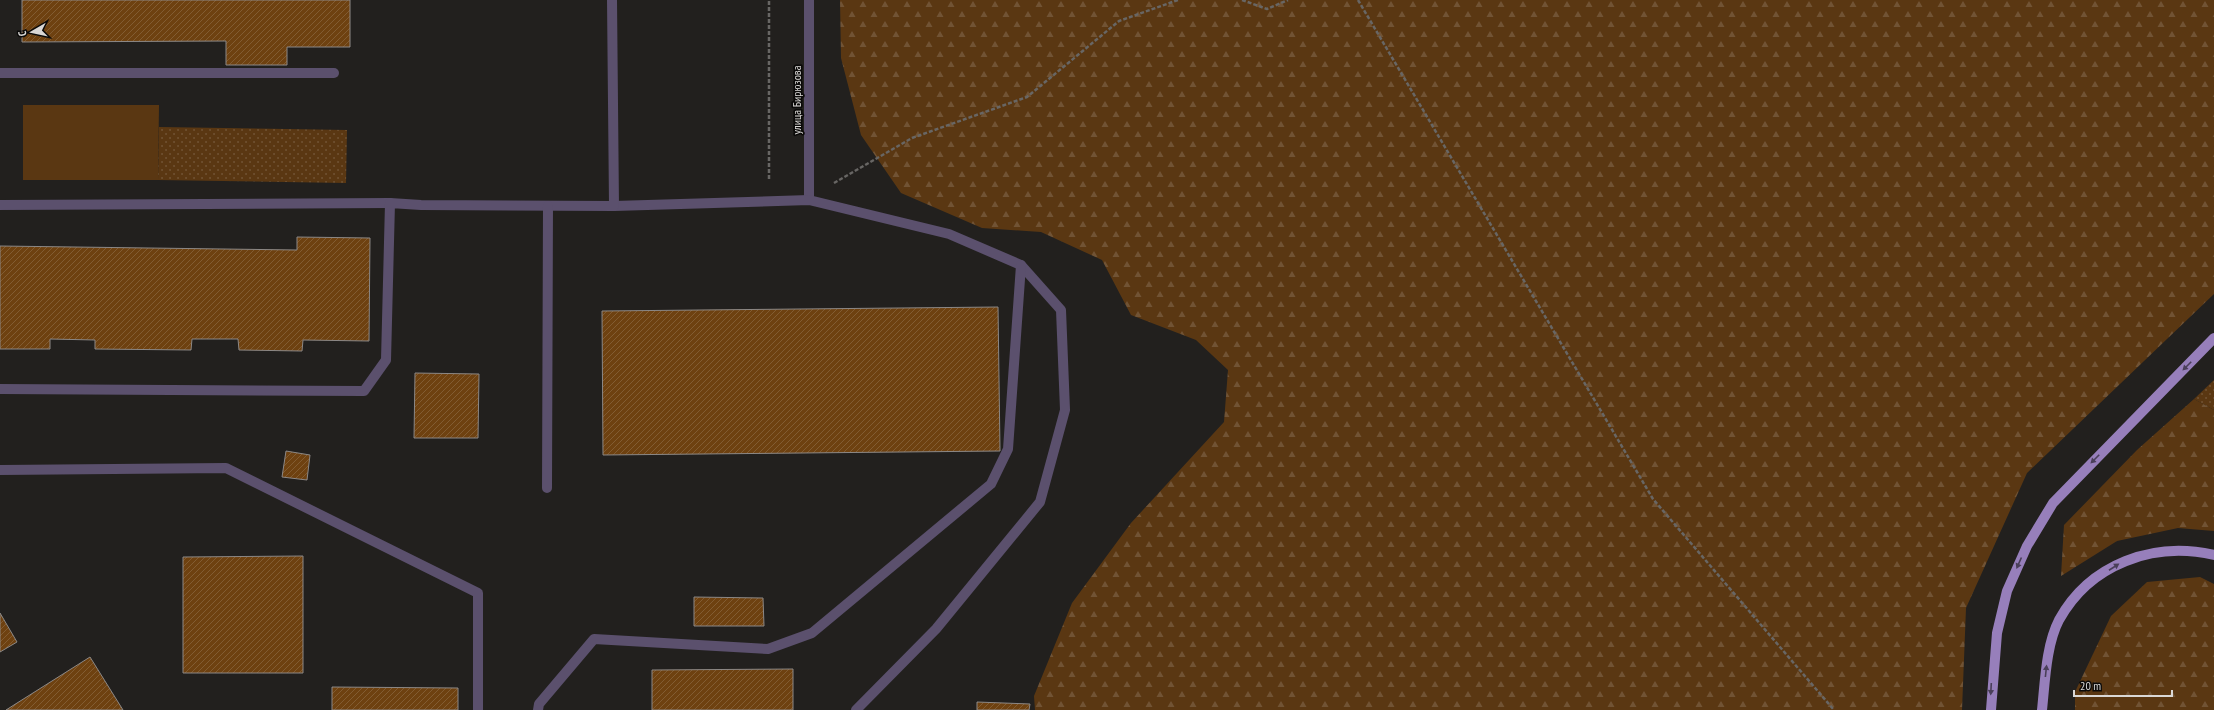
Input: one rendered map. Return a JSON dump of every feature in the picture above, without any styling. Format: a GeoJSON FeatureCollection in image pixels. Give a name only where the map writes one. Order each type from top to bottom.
{"type":"FeatureCollection","features":[{"type":"Feature","properties":{"kind":"main road"},"geometry":{"type":"LineString","coordinates":[[1991,710],[1996,633],[2007,592],[2027,546],[2054,502],[2214,338]]}},
{"type":"Feature","properties":{"kind":"main road"},"geometry":{"type":"LineString","coordinates":[[2042,710],[2048,656],[2059,621],[2083,587],[2119,564],[2145,554],[2174,550],[2214,555]]}},
{"type":"Feature","properties":{"kind":"street"},"geometry":{"type":"LineString","coordinates":[[612,0],[614,206]]}},
{"type":"Feature","properties":{"kind":"street","name":"улица Бирюзова"},"geometry":{"type":"LineString","coordinates":[[809,0],[809,200]]}},
{"type":"Feature","properties":{"kind":"street"},"geometry":{"type":"LineString","coordinates":[[0,73],[334,73]]}},
{"type":"Feature","properties":{"kind":"street"},"geometry":{"type":"LineString","coordinates":[[0,205],[390,202],[614,206],[809,200],[949,234],[1021,265],[1061,310],[1066,410],[1040,502],[936,629],[856,710]]}},
{"type":"Feature","properties":{"kind":"street"},"geometry":{"type":"LineString","coordinates":[[0,389],[364,391],[386,360],[390,202]]}},
{"type":"Feature","properties":{"kind":"street"},"geometry":{"type":"LineString","coordinates":[[547,488],[548,206]]}},
{"type":"Feature","properties":{"kind":"street"},"geometry":{"type":"LineString","coordinates":[[538,710],[539,704],[594,640],[768,649],[812,633],[991,484],[1008,448],[1021,265]]}},
{"type":"Feature","properties":{"kind":"street"},"geometry":{"type":"LineString","coordinates":[[0,470],[226,468],[478,593],[478,710]]}},
{"type":"Feature","properties":{"kind":"path"},"geometry":{"type":"LineString","coordinates":[[769,0],[769,182]]}},
{"type":"Feature","properties":{"kind":"path"},"geometry":{"type":"LineString","coordinates":[[809,184],[833,184],[912,138],[1027,97],[1119,22],[1178,0]]}},
{"type":"Feature","properties":{"kind":"path"},"geometry":{"type":"LineString","coordinates":[[1242,0],[1267,9],[1288,0]]}},
{"type":"Feature","properties":{"kind":"path"},"geometry":{"type":"LineString","coordinates":[[1358,0],[1653,499],[1834,710]]}},
{"type":"Feature","properties":{"kind":"green space"},"geometry":{"type":"Polygon","coordinates":[[[840,0],[2214,0],[2214,294],[2027,473],[1966,608],[1962,710],[1035,710],[1034,696],[1072,603],[1131,523],[1224,422],[1228,370],[1196,340],[1131,315],[1102,260],[1041,232],[982,228],[901,193],[861,135],[841,58],[840,0]]]}},
{"type":"Feature","properties":{"kind":"green space"},"geometry":{"type":"Polygon","coordinates":[[[23,105],[159,105],[158,180],[23,180],[23,105]]]}},
{"type":"Feature","properties":{"kind":"green space"},"geometry":{"type":"Polygon","coordinates":[[[159,127],[347,130],[346,183],[158,180],[159,127]]]}},
{"type":"Feature","properties":{"kind":"green space"},"geometry":{"type":"Polygon","coordinates":[[[2214,380],[2214,410],[2194,399],[2214,380]]]}},
{"type":"Feature","properties":{"kind":"green space"},"geometry":{"type":"Polygon","coordinates":[[[2194,399],[2214,410],[2214,531],[2178,528],[2117,541],[2061,576],[2064,525],[2137,450],[2194,399]]]}},
{"type":"Feature","properties":{"kind":"green space"},"geometry":{"type":"Polygon","coordinates":[[[2200,577],[2214,584],[2214,710],[2075,710],[2075,692],[2111,616],[2147,582],[2200,577]]]}},
{"type":"Feature","properties":{"kind":"building"},"geometry":{"type":"Polygon","coordinates":[[[22,0],[350,0],[350,47],[287,47],[287,65],[226,65],[226,41],[22,42],[22,0]]]}},
{"type":"Feature","properties":{"kind":"building"},"geometry":{"type":"Polygon","coordinates":[[[297,237],[370,238],[369,341],[303,340],[302,351],[239,350],[238,339],[192,339],[191,350],[95,349],[95,340],[50,339],[50,349],[0,349],[0,246],[297,250],[297,237]]]}},
{"type":"Feature","properties":{"kind":"building"},"geometry":{"type":"Polygon","coordinates":[[[998,307],[1000,451],[603,455],[602,311],[998,307]]]}},
{"type":"Feature","properties":{"kind":"building"},"geometry":{"type":"Polygon","coordinates":[[[415,373],[479,374],[478,438],[414,438],[415,373]]]}},
{"type":"Feature","properties":{"kind":"building"},"geometry":{"type":"Polygon","coordinates":[[[286,451],[310,455],[307,480],[282,477],[286,451]]]}},
{"type":"Feature","properties":{"kind":"building"},"geometry":{"type":"Polygon","coordinates":[[[303,556],[303,673],[183,673],[183,557],[303,556]]]}},
{"type":"Feature","properties":{"kind":"building"},"geometry":{"type":"Polygon","coordinates":[[[694,597],[763,598],[764,626],[694,626],[694,597]]]}},
{"type":"Feature","properties":{"kind":"building"},"geometry":{"type":"Polygon","coordinates":[[[0,613],[17,642],[0,652],[0,613]]]}},
{"type":"Feature","properties":{"kind":"building"},"geometry":{"type":"Polygon","coordinates":[[[90,657],[123,710],[6,710],[90,657]]]}},
{"type":"Feature","properties":{"kind":"building"},"geometry":{"type":"Polygon","coordinates":[[[793,669],[793,710],[652,710],[652,670],[793,669]]]}},
{"type":"Feature","properties":{"kind":"building"},"geometry":{"type":"Polygon","coordinates":[[[332,687],[458,688],[458,710],[332,710],[332,687]]]}},
{"type":"Feature","properties":{"kind":"building"},"geometry":{"type":"Polygon","coordinates":[[[977,702],[1030,704],[1029,710],[977,710],[977,702]]]}}]}
